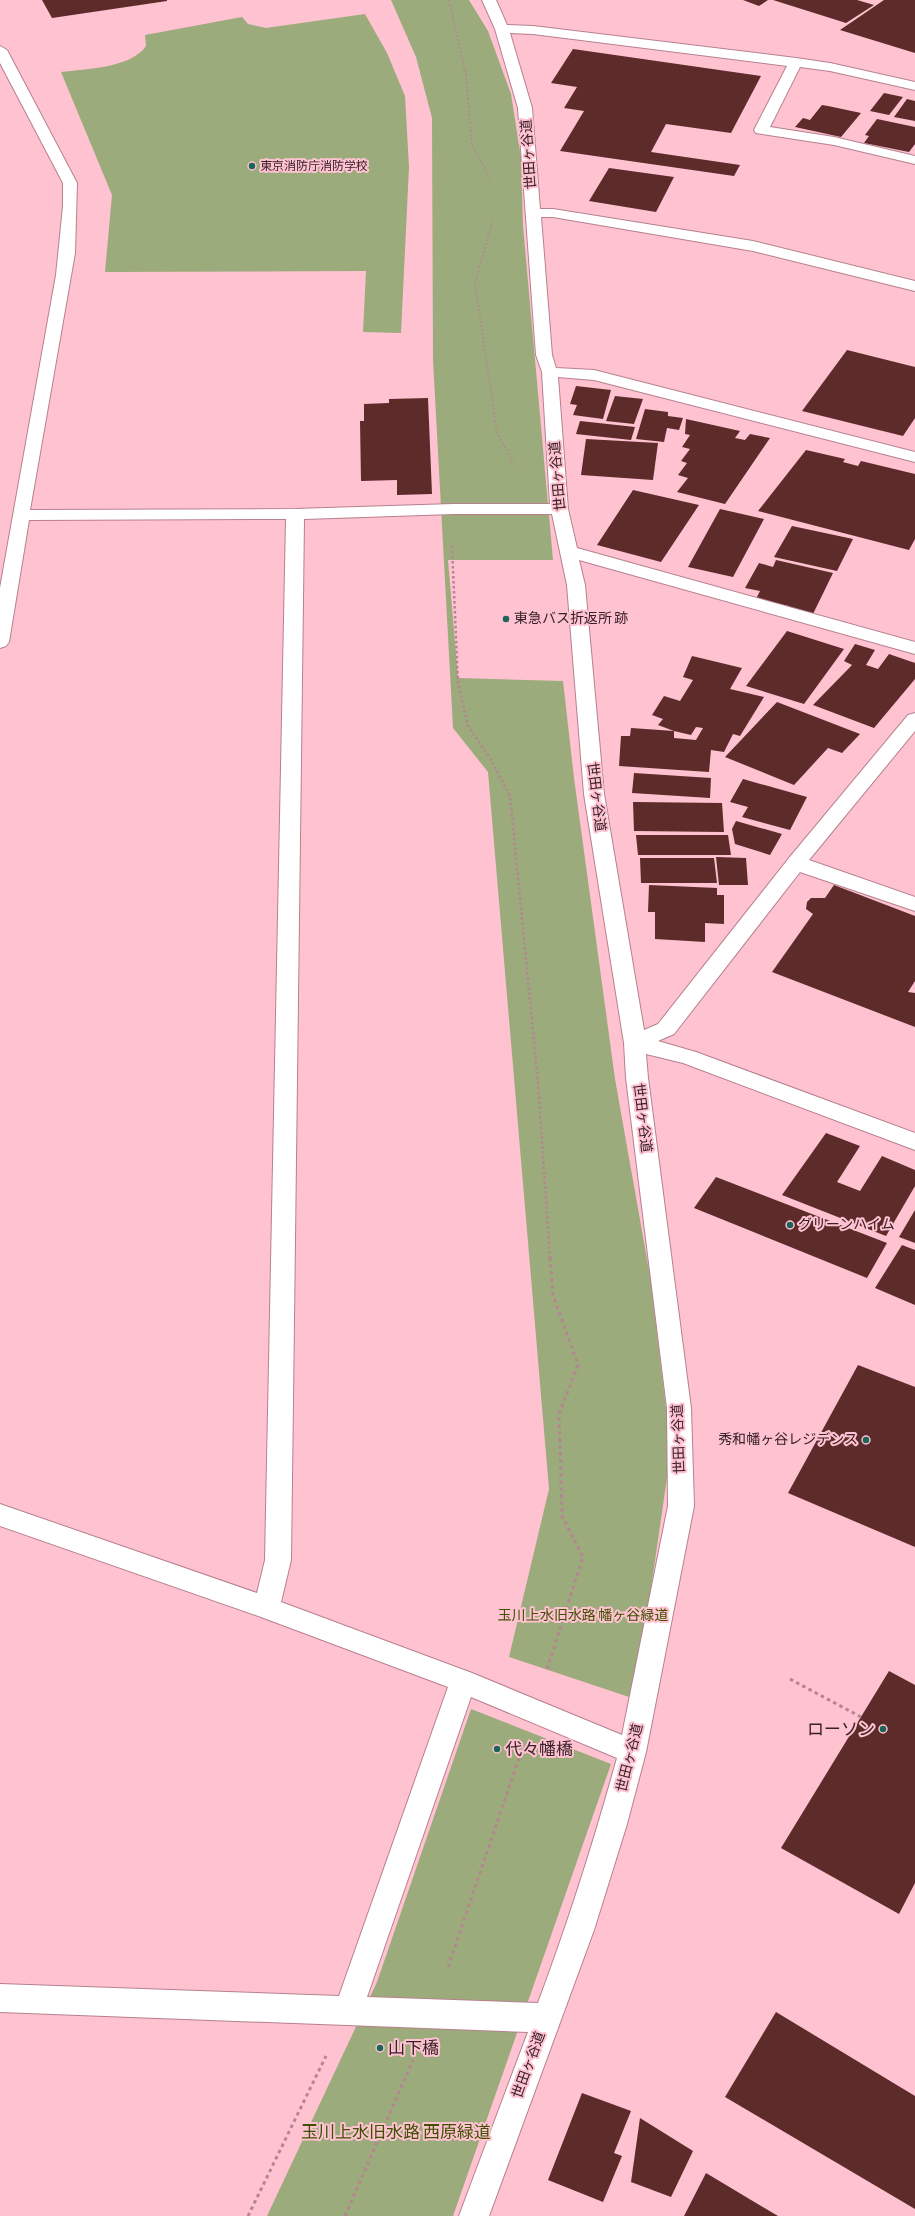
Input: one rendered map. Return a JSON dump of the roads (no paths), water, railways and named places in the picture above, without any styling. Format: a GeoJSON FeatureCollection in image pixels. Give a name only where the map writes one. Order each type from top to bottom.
{"type":"FeatureCollection","features":[{"type":"Feature","properties":{"kind":"street","name":"世田ヶ谷道"},"geometry":{"type":"LineString","coordinates":[[474,2216],[546,2018],[580,1930],[613,1824],[632,1752],[681,1506],[679,1408],[637,1078],[635,1043],[594,794],[576,585],[570,552],[559,509],[550,372],[544,355],[525,108],[502,29],[489,0]]}},
{"type":"Feature","properties":{"kind":"street"},"geometry":{"type":"LineString","coordinates":[[502,29],[533,30],[830,66],[915,86]]}},
{"type":"Feature","properties":{"kind":"street"},"geometry":{"type":"LineString","coordinates":[[0,50],[70,183],[71,208],[69,247],[1,635]]}},
{"type":"Feature","properties":{"kind":"street"},"geometry":{"type":"LineString","coordinates":[[796,62],[761,130],[834,140],[915,160]]}},
{"type":"Feature","properties":{"kind":"street"},"geometry":{"type":"LineString","coordinates":[[532,213],[553,213],[753,246],[915,286]]}},
{"type":"Feature","properties":{"kind":"street"},"geometry":{"type":"LineString","coordinates":[[550,372],[594,375],[915,458]]}},
{"type":"Feature","properties":{"kind":"street"},"geometry":{"type":"LineString","coordinates":[[21,515],[295,514],[524,508],[559,509]]}},
{"type":"Feature","properties":{"kind":"street"},"geometry":{"type":"LineString","coordinates":[[267,1608],[278,1560],[295,514]]}},
{"type":"Feature","properties":{"kind":"street"},"geometry":{"type":"LineString","coordinates":[[570,552],[915,648]]}},
{"type":"Feature","properties":{"kind":"street"},"geometry":{"type":"LineString","coordinates":[[635,1043],[666,1029],[796,862],[906,743],[915,719]]}},
{"type":"Feature","properties":{"kind":"street"},"geometry":{"type":"LineString","coordinates":[[796,862],[915,904]]}},
{"type":"Feature","properties":{"kind":"street"},"geometry":{"type":"LineString","coordinates":[[635,1043],[688,1057],[915,1142]]}},
{"type":"Feature","properties":{"kind":"street"},"geometry":{"type":"LineString","coordinates":[[0,1515],[267,1608],[464,1681],[632,1752]]}},
{"type":"Feature","properties":{"kind":"street"},"geometry":{"type":"LineString","coordinates":[[348,2011],[464,1681]]}},
{"type":"Feature","properties":{"kind":"street"},"geometry":{"type":"LineString","coordinates":[[0,1998],[546,2018]]}},
{"type":"Feature","properties":{"kind":"place","name":"東京消防庁消防学校"},"geometry":{"type":"Point","coordinates":[252,166]}},
{"type":"Feature","properties":{"kind":"place","name":"東急バス折返所 跡"},"geometry":{"type":"Point","coordinates":[506,619]}},
{"type":"Feature","properties":{"kind":"place","name":"グリーンハイム"},"geometry":{"type":"Point","coordinates":[790,1225]}},
{"type":"Feature","properties":{"kind":"place","name":"秀和幡ヶ谷レジデンス"},"geometry":{"type":"Point","coordinates":[866,1440]}},
{"type":"Feature","properties":{"kind":"place","name":"ローソン"},"geometry":{"type":"Point","coordinates":[883,1729]}},
{"type":"Feature","properties":{"kind":"place","name":"代々幡橋"},"geometry":{"type":"Point","coordinates":[497,1749]}},
{"type":"Feature","properties":{"kind":"place","name":"山下橋"},"geometry":{"type":"Point","coordinates":[380,2048]}},
{"type":"Feature","properties":{"kind":"park label","name":"玉川上水旧水路 幡ヶ谷緑道"},"geometry":{"type":"Point","coordinates":[583,1616]}},
{"type":"Feature","properties":{"kind":"park label","name":"玉川上水旧水路 西原緑道"},"geometry":{"type":"Point","coordinates":[396,2132]}}]}
